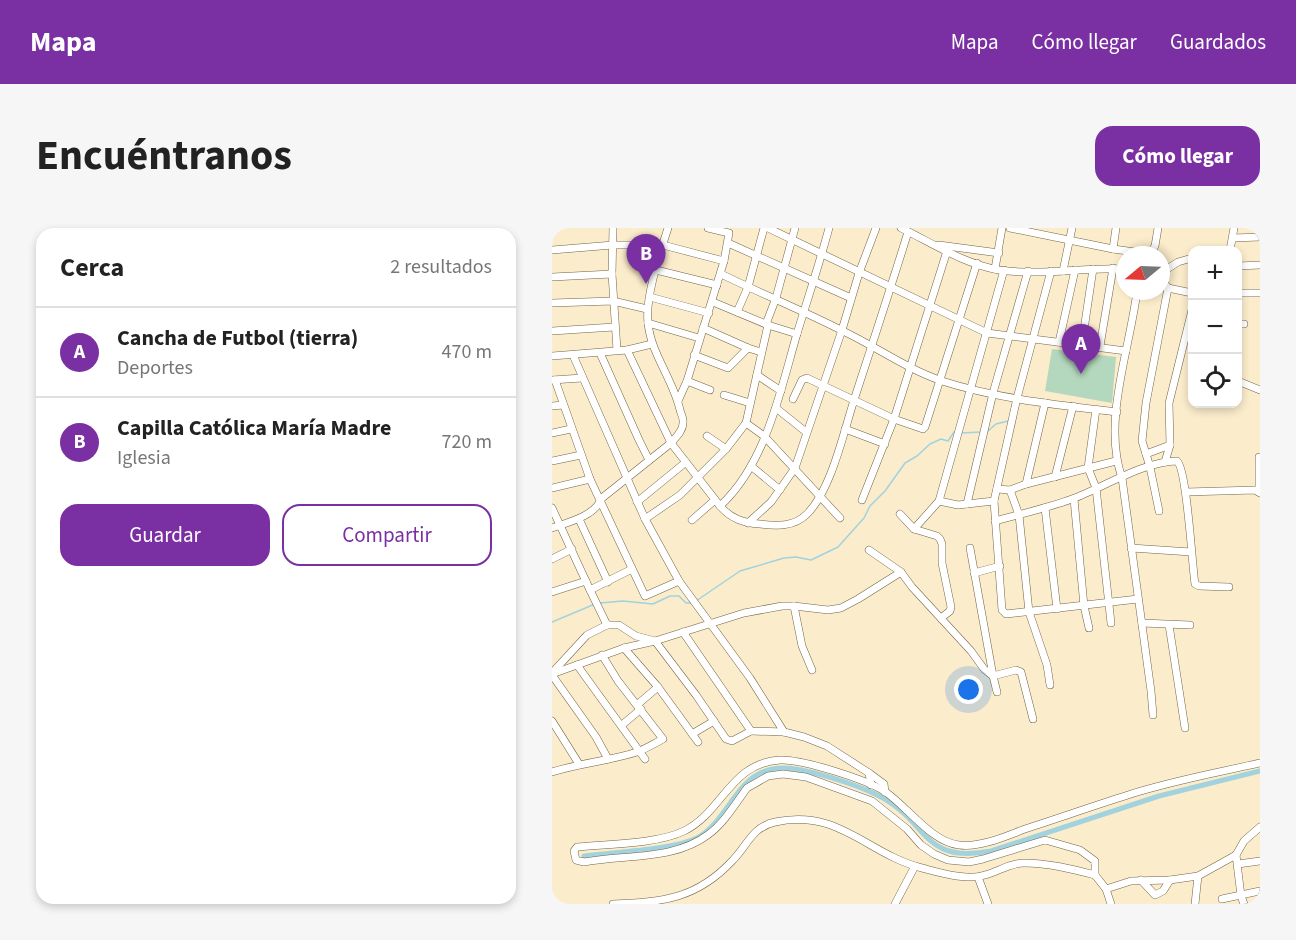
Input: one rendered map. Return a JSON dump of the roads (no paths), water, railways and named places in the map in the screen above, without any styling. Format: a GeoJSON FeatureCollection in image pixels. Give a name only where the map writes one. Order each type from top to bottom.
{"type":"FeatureCollection","features":[{"type":"Feature","properties":{"kind":"street"},"geometry":{"type":"LineString","coordinates":[[613,228],[612,274],[617,350]]}},
{"type":"Feature","properties":{"kind":"street"},"geometry":{"type":"LineString","coordinates":[[552,528],[579,519],[671,443],[681,432],[684,424],[678,401],[652,344],[647,309],[668,228]]}},
{"type":"Feature","properties":{"kind":"street"},"geometry":{"type":"LineString","coordinates":[[678,401],[687,381],[699,338],[713,302],[728,243],[730,231],[708,228]]}},
{"type":"Feature","properties":{"kind":"street"},"geometry":{"type":"LineString","coordinates":[[737,312],[748,287],[766,228],[987,333],[1126,351]]}},
{"type":"Feature","properties":{"kind":"street"},"geometry":{"type":"LineString","coordinates":[[645,519],[674,500],[698,478],[726,449],[746,423],[767,325],[795,228]]}},
{"type":"Feature","properties":{"kind":"street"},"geometry":{"type":"LineString","coordinates":[[692,520],[735,491],[751,466],[776,408],[830,228]]}},
{"type":"Feature","properties":{"kind":"street"},"geometry":{"type":"LineString","coordinates":[[748,523],[762,512],[795,468],[876,228]]}},
{"type":"Feature","properties":{"kind":"street"},"geometry":{"type":"LineString","coordinates":[[901,228],[947,251],[995,269],[1063,271],[1116,268]]}},
{"type":"Feature","properties":{"kind":"street"},"geometry":{"type":"LineString","coordinates":[[918,236],[920,228]]}},
{"type":"Feature","properties":{"kind":"street"},"geometry":{"type":"LineString","coordinates":[[995,269],[1002,228]]}},
{"type":"Feature","properties":{"kind":"street"},"geometry":{"type":"LineString","coordinates":[[1010,228],[1116,250]]}},
{"type":"Feature","properties":{"kind":"street"},"geometry":{"type":"LineString","coordinates":[[1063,271],[1072,228]]}},
{"type":"Feature","properties":{"kind":"street"},"geometry":{"type":"LineString","coordinates":[[1113,249],[1116,228]]}},
{"type":"Feature","properties":{"kind":"street"},"geometry":{"type":"LineString","coordinates":[[1150,228],[1159,228],[1155,246]]}},
{"type":"Feature","properties":{"kind":"street"},"geometry":{"type":"LineString","coordinates":[[1231,246],[1234,228]]}},
{"type":"Feature","properties":{"kind":"street"},"geometry":{"type":"LineString","coordinates":[[627,350],[671,443],[718,503],[733,518],[748,523],[789,525],[806,515],[820,498],[845,429],[908,232]]}},
{"type":"Feature","properties":{"kind":"street"},"geometry":{"type":"LineString","coordinates":[[1233,238],[1260,237]]}},
{"type":"Feature","properties":{"kind":"street"},"geometry":{"type":"LineString","coordinates":[[728,243],[851,298]]}},
{"type":"Feature","properties":{"kind":"street"},"geometry":{"type":"LineString","coordinates":[[934,244],[999,253]]}},
{"type":"Feature","properties":{"kind":"street"},"geometry":{"type":"LineString","coordinates":[[552,250],[613,245],[663,245],[724,261]]}},
{"type":"Feature","properties":{"kind":"street"},"geometry":{"type":"LineString","coordinates":[[862,500],[894,419],[947,251]]}},
{"type":"Feature","properties":{"kind":"street"},"geometry":{"type":"LineString","coordinates":[[1170,267],[1188,259]]}},
{"type":"Feature","properties":{"kind":"street"},"geometry":{"type":"LineString","coordinates":[[793,399],[803,379],[807,378],[894,419],[923,429],[976,263]]}},
{"type":"Feature","properties":{"kind":"street"},"geometry":{"type":"LineString","coordinates":[[1242,266],[1260,265]]}},
{"type":"Feature","properties":{"kind":"street"},"geometry":{"type":"LineString","coordinates":[[1100,346],[1113,268]]}},
{"type":"Feature","properties":{"kind":"street"},"geometry":{"type":"LineString","coordinates":[[1082,344],[1093,269]]}},
{"type":"Feature","properties":{"kind":"street"},"geometry":{"type":"LineString","coordinates":[[657,270],[717,285]]}},
{"type":"Feature","properties":{"kind":"street"},"geometry":{"type":"LineString","coordinates":[[914,529],[939,501],[1004,270]]}},
{"type":"Feature","properties":{"kind":"street"},"geometry":{"type":"LineString","coordinates":[[1059,342],[1075,270]]}},
{"type":"Feature","properties":{"kind":"street"},"geometry":{"type":"LineString","coordinates":[[967,504],[993,393],[1028,271]]}},
{"type":"Feature","properties":{"kind":"street"},"geometry":{"type":"LineString","coordinates":[[1051,271],[1017,398],[994,501],[1002,610],[1006,614],[1138,599]]}},
{"type":"Feature","properties":{"kind":"street"},"geometry":{"type":"LineString","coordinates":[[552,277],[612,274]]}},
{"type":"Feature","properties":{"kind":"street"},"geometry":{"type":"LineString","coordinates":[[721,274],[842,330],[909,369],[940,380],[970,389],[1017,398],[1117,412]]}},
{"type":"Feature","properties":{"kind":"street"},"geometry":{"type":"LineString","coordinates":[[1170,288],[1188,292]]}},
{"type":"Feature","properties":{"kind":"street"},"geometry":{"type":"LineString","coordinates":[[1242,293],[1260,293]]}},
{"type":"Feature","properties":{"kind":"street"},"geometry":{"type":"LineString","coordinates":[[650,297],[709,313]]}},
{"type":"Feature","properties":{"kind":"street"},"geometry":{"type":"LineString","coordinates":[[1135,300],[1117,412],[1116,461],[1122,478],[1153,715]]}},
{"type":"Feature","properties":{"kind":"street"},"geometry":{"type":"LineString","coordinates":[[1159,512],[1142,441],[1146,403],[1166,300]]}},
{"type":"Feature","properties":{"kind":"street"},"geometry":{"type":"LineString","coordinates":[[552,303],[613,301],[647,309]]}},
{"type":"Feature","properties":{"kind":"street"},"geometry":{"type":"LineString","coordinates":[[713,302],[767,325],[797,334]]}},
{"type":"Feature","properties":{"kind":"street"},"geometry":{"type":"LineString","coordinates":[[648,323],[699,338]]}},
{"type":"Feature","properties":{"kind":"street"},"geometry":{"type":"LineString","coordinates":[[1165,462],[1170,445],[1169,403],[1188,326]]}},
{"type":"Feature","properties":{"kind":"street"},"geometry":{"type":"LineString","coordinates":[[552,331],[614,327]]}},
{"type":"Feature","properties":{"kind":"street"},"geometry":{"type":"LineString","coordinates":[[703,328],[761,352]]}},
{"type":"Feature","properties":{"kind":"street"},"geometry":{"type":"LineString","coordinates":[[552,356],[627,350],[652,344]]}},
{"type":"Feature","properties":{"kind":"street"},"geometry":{"type":"LineString","coordinates":[[694,355],[729,368],[748,348]]}},
{"type":"Feature","properties":{"kind":"street"},"geometry":{"type":"LineString","coordinates":[[600,353],[639,441],[650,460]]}},
{"type":"Feature","properties":{"kind":"street"},"geometry":{"type":"LineString","coordinates":[[573,355],[637,502],[679,581],[750,678],[784,732]]}},
{"type":"Feature","properties":{"kind":"street"},"geometry":{"type":"LineString","coordinates":[[757,375],[781,391]]}},
{"type":"Feature","properties":{"kind":"street"},"geometry":{"type":"LineString","coordinates":[[582,378],[554,380],[590,479],[632,569],[646,596],[679,581]]}},
{"type":"Feature","properties":{"kind":"street"},"geometry":{"type":"LineString","coordinates":[[687,381],[710,390]]}},
{"type":"Feature","properties":{"kind":"street"},"geometry":{"type":"LineString","coordinates":[[1242,383],[1260,390]]}},
{"type":"Feature","properties":{"kind":"street"},"geometry":{"type":"LineString","coordinates":[[724,395],[750,404]]}},
{"type":"Feature","properties":{"kind":"street"},"geometry":{"type":"LineString","coordinates":[[1026,484],[1045,403]]}},
{"type":"Feature","properties":{"kind":"street"},"geometry":{"type":"LineString","coordinates":[[552,406],[563,405]]}},
{"type":"Feature","properties":{"kind":"street"},"geometry":{"type":"LineString","coordinates":[[1055,477],[1073,406]]}},
{"type":"Feature","properties":{"kind":"street"},"geometry":{"type":"LineString","coordinates":[[776,408],[806,432]]}},
{"type":"Feature","properties":{"kind":"street"},"geometry":{"type":"LineString","coordinates":[[1096,409],[1088,468],[1096,488],[1111,623]]}},
{"type":"Feature","properties":{"kind":"street"},"geometry":{"type":"LineString","coordinates":[[746,423],[764,436],[840,518]]}},
{"type":"Feature","properties":{"kind":"street"},"geometry":{"type":"LineString","coordinates":[[552,433],[571,429]]}},
{"type":"Feature","properties":{"kind":"street"},"geometry":{"type":"LineString","coordinates":[[845,429],[885,444]]}},
{"type":"Feature","properties":{"kind":"street"},"geometry":{"type":"LineString","coordinates":[[707,436],[726,449]]}},
{"type":"Feature","properties":{"kind":"street"},"geometry":{"type":"LineString","coordinates":[[1146,454],[1170,445]]}},
{"type":"Feature","properties":{"kind":"street"},"geometry":{"type":"LineString","coordinates":[[552,461],[581,455]]}},
{"type":"Feature","properties":{"kind":"street"},"geometry":{"type":"LineString","coordinates":[[1186,492],[1255,490],[1259,492],[1259,457]]}},
{"type":"Feature","properties":{"kind":"street"},"geometry":{"type":"LineString","coordinates":[[997,489],[1010,490],[1116,461]]}},
{"type":"Feature","properties":{"kind":"street"},"geometry":{"type":"LineString","coordinates":[[637,502],[686,462]]}},
{"type":"Feature","properties":{"kind":"street"},"geometry":{"type":"LineString","coordinates":[[995,521],[1074,499],[1096,488],[1165,462],[1180,462],[1186,492],[1196,586],[1229,587]]}},
{"type":"Feature","properties":{"kind":"street"},"geometry":{"type":"LineString","coordinates":[[751,466],[780,490]]}},
{"type":"Feature","properties":{"kind":"street"},"geometry":{"type":"LineString","coordinates":[[552,488],[590,479]]}},
{"type":"Feature","properties":{"kind":"street"},"geometry":{"type":"LineString","coordinates":[[1010,490],[1019,515],[1029,612],[1047,665],[1050,685]]}},
{"type":"Feature","properties":{"kind":"street"},"geometry":{"type":"LineString","coordinates":[[1074,499],[1084,606],[1089,628]]}},
{"type":"Feature","properties":{"kind":"street"},"geometry":{"type":"LineString","coordinates":[[939,501],[967,504],[994,501]]}},
{"type":"Feature","properties":{"kind":"street"},"geometry":{"type":"LineString","coordinates":[[552,508],[607,625]]}},
{"type":"Feature","properties":{"kind":"street"},"geometry":{"type":"LineString","coordinates":[[1045,508],[1057,609]]}},
{"type":"Feature","properties":{"kind":"street"},"geometry":{"type":"LineString","coordinates":[[900,514],[914,529],[937,536],[942,544],[942,563],[951,607],[950,611],[941,618]]}},
{"type":"Feature","properties":{"kind":"street"},"geometry":{"type":"LineString","coordinates":[[579,519],[608,582]]}},
{"type":"Feature","properties":{"kind":"street"},"geometry":{"type":"LineString","coordinates":[[970,548],[997,692]]}},
{"type":"Feature","properties":{"kind":"street"},"geometry":{"type":"LineString","coordinates":[[1131,548],[1191,552]]}},
{"type":"Feature","properties":{"kind":"street"},"geometry":{"type":"LineString","coordinates":[[552,559],[572,549]]}},
{"type":"Feature","properties":{"kind":"street"},"geometry":{"type":"LineString","coordinates":[[869,550],[901,572],[971,651],[984,669],[993,676]]}},
{"type":"Feature","properties":{"kind":"street"},"geometry":{"type":"LineString","coordinates":[[974,573],[1000,566]]}},
{"type":"Feature","properties":{"kind":"street"},"geometry":{"type":"LineString","coordinates":[[590,590],[632,569]]}},
{"type":"Feature","properties":{"kind":"street"},"geometry":{"type":"LineString","coordinates":[[552,674],[624,648],[655,641],[744,613],[794,606],[828,610],[841,608],[901,572]]}},
{"type":"Feature","properties":{"kind":"street"},"geometry":{"type":"LineString","coordinates":[[552,592],[586,581]]}},
{"type":"Feature","properties":{"kind":"street"},"geometry":{"type":"LineString","coordinates":[[794,606],[802,646],[812,670]]}},
{"type":"Feature","properties":{"kind":"street"},"geometry":{"type":"LineString","coordinates":[[1142,623],[1190,625]]}},
{"type":"Feature","properties":{"kind":"street"},"geometry":{"type":"LineString","coordinates":[[552,674],[587,635],[607,625],[619,625],[636,636],[655,641],[729,741],[751,731],[784,732],[828,746],[884,784],[885,792]]}},
{"type":"Feature","properties":{"kind":"street"},"geometry":{"type":"LineString","coordinates":[[1169,625],[1185,728]]}},
{"type":"Feature","properties":{"kind":"street"},"geometry":{"type":"LineString","coordinates":[[683,632],[751,731]]}},
{"type":"Feature","properties":{"kind":"street"},"geometry":{"type":"LineString","coordinates":[[624,648],[658,687],[698,742]]}},
{"type":"Feature","properties":{"kind":"street"},"geometry":{"type":"LineString","coordinates":[[552,772],[640,751],[663,739],[640,706],[618,681],[602,655]]}},
{"type":"Feature","properties":{"kind":"street"},"geometry":{"type":"LineString","coordinates":[[577,665],[645,759]]}},
{"type":"Feature","properties":{"kind":"street"},"geometry":{"type":"LineString","coordinates":[[993,676],[1016,670],[1021,672],[1033,719]]}},
{"type":"Feature","properties":{"kind":"street"},"geometry":{"type":"LineString","coordinates":[[552,674],[596,737],[608,759]]}},
{"type":"Feature","properties":{"kind":"street"},"geometry":{"type":"LineString","coordinates":[[622,725],[658,687]]}},
{"type":"Feature","properties":{"kind":"street"},"geometry":{"type":"LineString","coordinates":[[692,734],[714,721]]}},
{"type":"Feature","properties":{"kind":"street"},"geometry":{"type":"LineString","coordinates":[[552,722],[554,730],[579,764]]}},
{"type":"Feature","properties":{"kind":"street"},"geometry":{"type":"LineString","coordinates":[[1111,904],[1106,889],[1095,875],[1095,861],[1090,855],[1080,850],[1045,840],[969,862],[948,860],[921,845],[907,829],[872,801],[806,777],[783,774],[768,776],[754,782],[710,834],[677,850],[584,862],[576,860],[574,851],[578,847],[670,836],[685,831],[696,824],[738,778],[758,764],[780,760],[796,760],[871,785],[885,792],[934,835],[943,841],[961,846],[1008,835],[1166,784],[1260,763]]}},
{"type":"Feature","properties":{"kind":"street"},"geometry":{"type":"LineString","coordinates":[[869,773],[871,785]]}},
{"type":"Feature","properties":{"kind":"street"},"geometry":{"type":"LineString","coordinates":[[613,904],[669,900],[699,888],[719,874],[734,859],[746,841],[759,828],[774,822],[805,819],[852,832],[877,849],[907,864],[936,872],[978,877],[1023,862],[1061,867],[1095,875]]}},
{"type":"Feature","properties":{"kind":"street"},"geometry":{"type":"LineString","coordinates":[[1106,889],[1131,881],[1170,880],[1198,876],[1236,855],[1244,841],[1260,827]]}},
{"type":"Feature","properties":{"kind":"street"},"geometry":{"type":"LineString","coordinates":[[1236,855],[1244,904]]}},
{"type":"Feature","properties":{"kind":"street"},"geometry":{"type":"LineString","coordinates":[[1238,864],[1260,861]]}},
{"type":"Feature","properties":{"kind":"street"},"geometry":{"type":"LineString","coordinates":[[895,904],[915,866]]}},
{"type":"Feature","properties":{"kind":"street"},"geometry":{"type":"LineString","coordinates":[[1195,904],[1198,876]]}},
{"type":"Feature","properties":{"kind":"street"},"geometry":{"type":"LineString","coordinates":[[978,877],[988,904]]}},
{"type":"Feature","properties":{"kind":"street"},"geometry":{"type":"LineString","coordinates":[[1140,880],[1155,895],[1163,891],[1170,880]]}},
{"type":"Feature","properties":{"kind":"street"},"geometry":{"type":"LineString","coordinates":[[1222,899],[1260,891]]}},
{"type":"Feature","properties":{"kind":"waterway"},"geometry":{"type":"LineString","coordinates":[[988,431],[996,424],[1008,421]]}},
{"type":"Feature","properties":{"kind":"waterway"},"geometry":{"type":"LineString","coordinates":[[696,601],[740,571],[784,558],[796,557],[811,560],[838,547],[864,518],[870,506],[885,491],[905,463],[930,444],[941,439],[948,441],[954,432]]}},
{"type":"Feature","properties":{"kind":"waterway"},"geometry":{"type":"LineString","coordinates":[[962,433],[981,432]]}},
{"type":"Feature","properties":{"kind":"waterway"},"geometry":{"type":"LineString","coordinates":[[600,603],[623,601],[653,604],[670,596],[679,596],[686,603],[692,603]]}},
{"type":"Feature","properties":{"kind":"waterway"},"geometry":{"type":"LineString","coordinates":[[552,622],[595,604]]}},
{"type":"Feature","properties":{"kind":"waterway"},"geometry":{"type":"LineString","coordinates":[[584,856],[658,848],[697,838],[721,816],[750,780],[763,772],[780,768],[821,775],[854,785],[883,798],[898,808],[939,847],[952,852],[969,854],[991,851],[1159,796],[1260,771]]}},
{"type":"Feature","properties":{"kind":"place","name":"Capilla Católica María Madre"},"geometry":{"type":"Point","coordinates":[646,284]}},
{"type":"Feature","properties":{"kind":"place","name":"Cancha de Futbol (tierra)"},"geometry":{"type":"Point","coordinates":[1081,374]}}]}
